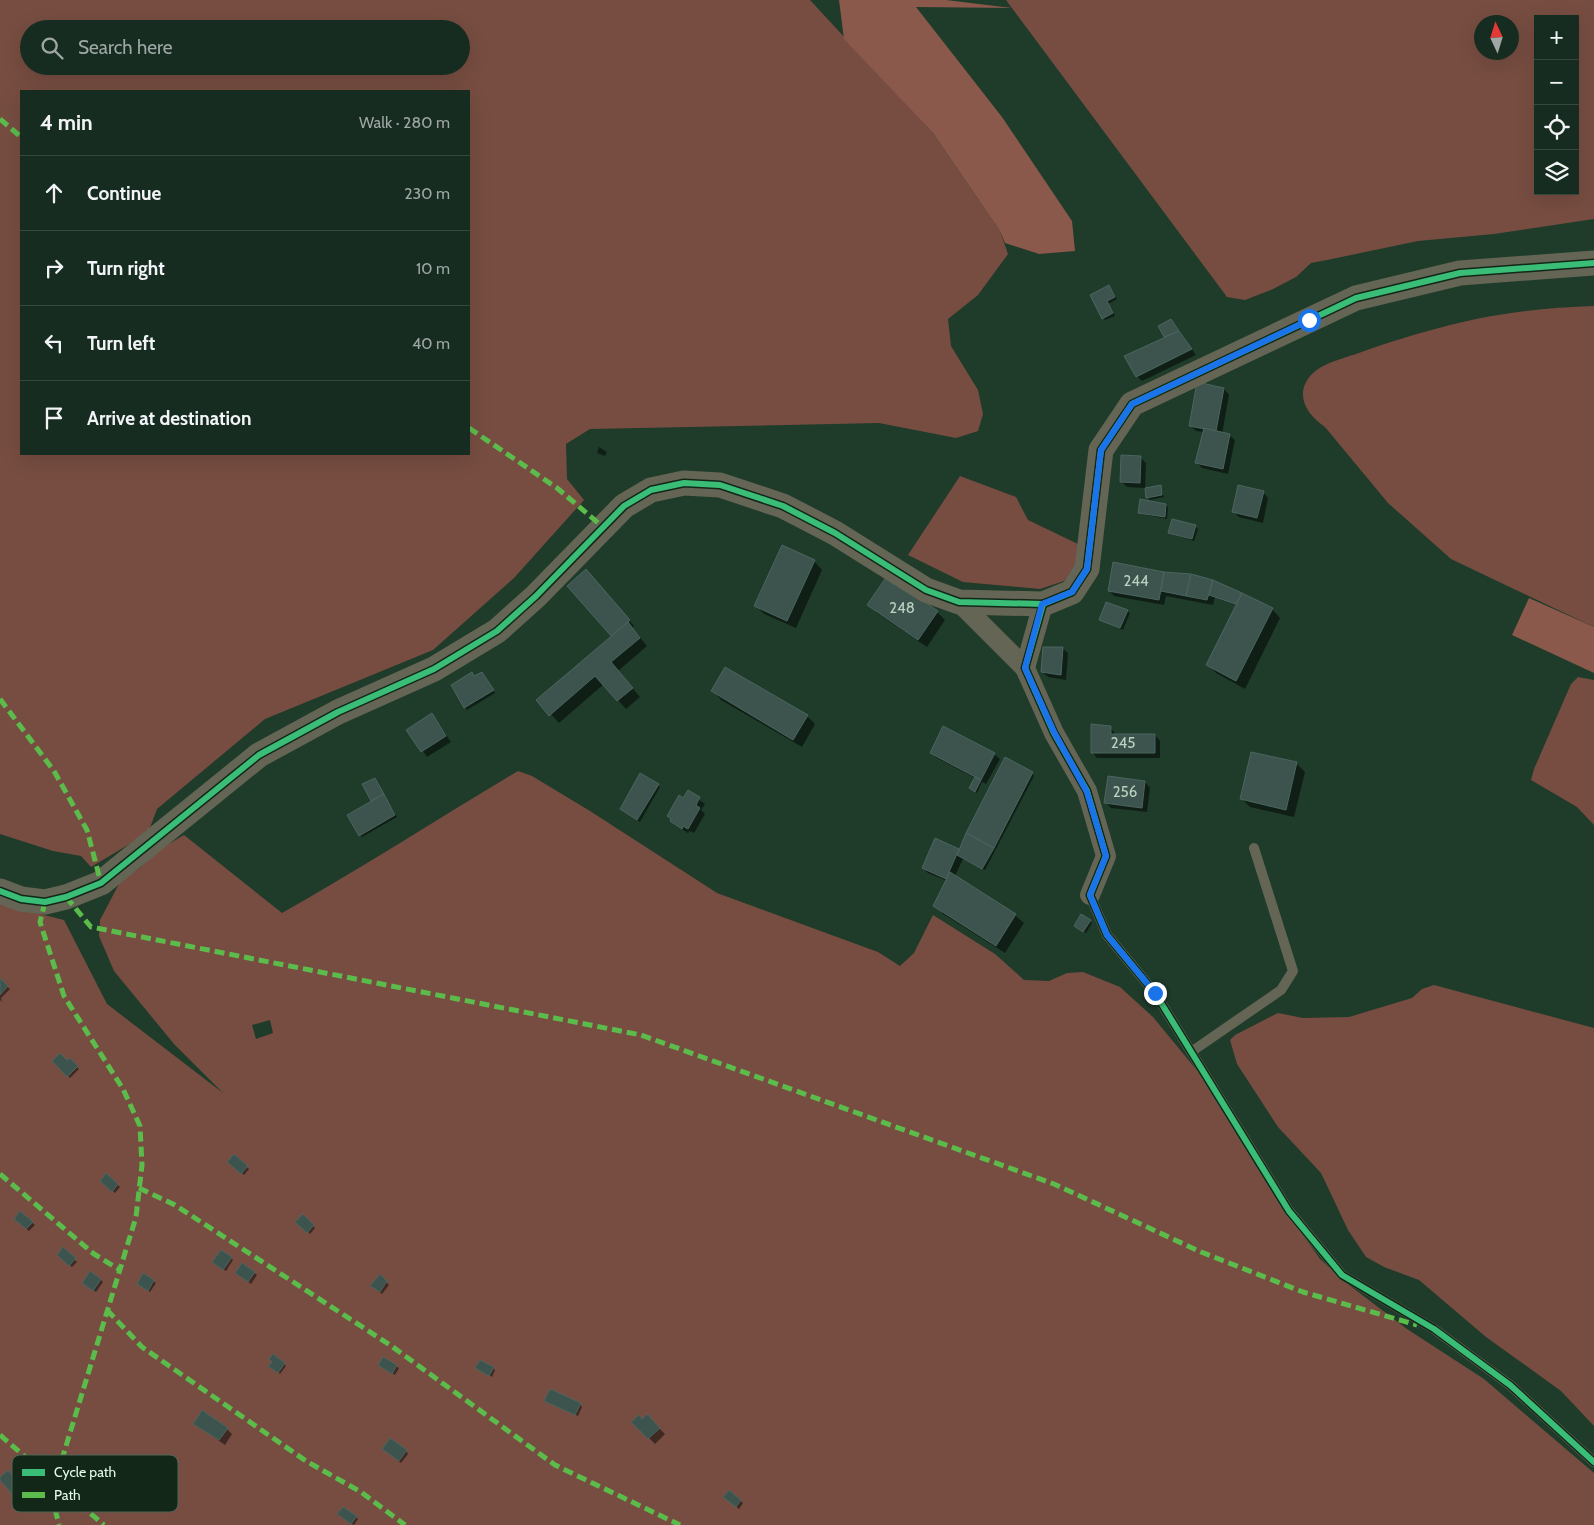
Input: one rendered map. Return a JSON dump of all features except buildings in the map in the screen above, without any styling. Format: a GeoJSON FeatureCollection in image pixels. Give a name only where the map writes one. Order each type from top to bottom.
{"type":"FeatureCollection","features":[{"type":"Feature","properties":{"kind":"street"},"geometry":{"type":"LineString","coordinates":[[0,891],[22,899],[45,902],[66,897],[101,883],[259,755],[338,712],[434,669],[497,631],[536,596],[624,506],[651,490],[684,483],[720,485],[783,506],[836,533],[926,590],[959,602],[1042,604],[1072,592],[1087,569],[1101,450],[1132,404],[1356,298],[1460,273],[1594,263]]}},
{"type":"Feature","properties":{"kind":"street"},"geometry":{"type":"LineString","coordinates":[[959,602],[1025,668],[1054,732],[1087,792],[1106,856],[1090,895]]}},
{"type":"Feature","properties":{"kind":"street"},"geometry":{"type":"LineString","coordinates":[[1025,668],[1042,604]]}},
{"type":"Feature","properties":{"kind":"lane"},"geometry":{"type":"LineString","coordinates":[[1191,1052],[1281,990],[1293,971],[1254,848]]}},
{"type":"Feature","properties":{"kind":"lane"},"geometry":{"type":"LineString","coordinates":[[1090,895],[1107,935],[1155,993],[1289,1211],[1342,1274],[1434,1329],[1510,1385],[1594,1462]]}},
{"type":"Feature","properties":{"kind":"shaded area"},"geometry":{"type":"Polygon","coordinates":[[[0,0],[810,0],[933,133],[1000,231],[1008,254],[978,295],[948,319],[951,346],[978,390],[983,414],[978,431],[956,438],[879,423],[590,429],[566,444],[567,479],[584,500],[514,578],[433,650],[265,719],[157,809],[148,833],[91,867],[81,856],[53,851],[0,834],[0,0]]]}},
{"type":"Feature","properties":{"kind":"shaded area"},"geometry":{"type":"Polygon","coordinates":[[[839,0],[946,0],[1012,8],[916,7],[1002,117],[1072,221],[1075,251],[1039,254],[1005,243],[1000,231],[933,133],[844,39],[839,0]]]}},
{"type":"Feature","properties":{"kind":"shaded area"},"geometry":{"type":"Polygon","coordinates":[[[1006,0],[1594,0],[1594,219],[1494,234],[1418,241],[1311,263],[1296,277],[1245,300],[1227,297],[1006,0]]]}},
{"type":"Feature","properties":{"kind":"shaded area"},"geometry":{"type":"Polygon","coordinates":[[[1594,306],[1594,627],[1451,559],[1388,503],[1325,427],[1308,410],[1303,396],[1303,389],[1312,374],[1321,367],[1402,338],[1481,318],[1537,310],[1594,306]]]}},
{"type":"Feature","properties":{"kind":"shaded area"},"geometry":{"type":"Polygon","coordinates":[[[960,476],[1016,497],[1028,520],[1078,544],[1076,565],[1064,581],[1040,589],[963,582],[908,555],[960,476]]]}},
{"type":"Feature","properties":{"kind":"shaded area"},"geometry":{"type":"Polygon","coordinates":[[[1529,598],[1594,627],[1594,673],[1512,635],[1529,598]]]}},
{"type":"Feature","properties":{"kind":"shaded area"},"geometry":{"type":"Polygon","coordinates":[[[1578,677],[1594,680],[1594,825],[1577,807],[1531,780],[1571,684],[1578,677]]]}},
{"type":"Feature","properties":{"kind":"shaded area"},"geometry":{"type":"Polygon","coordinates":[[[518,771],[532,776],[590,811],[717,893],[878,952],[900,966],[914,953],[933,915],[995,954],[1024,980],[1049,981],[1067,973],[1083,972],[1120,987],[1153,1017],[1204,1079],[1276,1197],[1320,1259],[1349,1285],[1407,1329],[1484,1379],[1594,1473],[1594,1525],[0,1525],[0,904],[64,920],[107,1004],[223,1093],[174,1044],[114,971],[99,936],[100,920],[120,882],[141,867],[155,852],[184,835],[282,913],[518,771]],[[270,1020],[252,1025],[256,1039],[273,1033],[270,1020]]]}},
{"type":"Feature","properties":{"kind":"shaded area"},"geometry":{"type":"Polygon","coordinates":[[[1434,985],[1594,1028],[1594,1426],[1561,1391],[1486,1337],[1419,1280],[1384,1267],[1366,1257],[1348,1230],[1321,1173],[1278,1127],[1237,1064],[1230,1040],[1235,1035],[1278,1013],[1303,1018],[1349,1017],[1412,998],[1422,989],[1434,985]]]}},
{"type":"Feature","properties":{"kind":"marked path"},"geometry":{"type":"LineString","coordinates":[[0,119],[20,136]]}},
{"type":"Feature","properties":{"kind":"marked path"},"geometry":{"type":"LineString","coordinates":[[470,429],[557,488],[603,527]]}},
{"type":"Feature","properties":{"kind":"marked path"},"geometry":{"type":"LineString","coordinates":[[0,699],[54,771],[87,830],[101,883]]}},
{"type":"Feature","properties":{"kind":"marked path"},"geometry":{"type":"LineString","coordinates":[[66,897],[91,927],[641,1035],[1054,1184],[1201,1252],[1303,1292],[1417,1325]]}},
{"type":"Feature","properties":{"kind":"marked path"},"geometry":{"type":"LineString","coordinates":[[45,902],[40,922],[64,996],[123,1089],[140,1126],[142,1165],[136,1217],[63,1455]]}},
{"type":"Feature","properties":{"kind":"marked path"},"geometry":{"type":"LineString","coordinates":[[0,1174],[94,1254],[120,1270]]}},
{"type":"Feature","properties":{"kind":"marked path"},"geometry":{"type":"LineString","coordinates":[[139,1188],[175,1205],[390,1345],[555,1465],[680,1525]]}},
{"type":"Feature","properties":{"kind":"marked path"},"geometry":{"type":"LineString","coordinates":[[107,1310],[142,1347],[306,1461],[361,1492],[405,1525]]}},
{"type":"Feature","properties":{"kind":"marked path"},"geometry":{"type":"LineString","coordinates":[[0,1435],[23,1455]]}},
{"type":"Feature","properties":{"kind":"marked path"},"geometry":{"type":"LineString","coordinates":[[56,1512],[59,1525]]}},
{"type":"Feature","properties":{"kind":"marked path"},"geometry":{"type":"LineString","coordinates":[[89,1512],[104,1525]]}},
{"type":"Feature","properties":{"kind":"cycle path"},"geometry":{"type":"LineString","coordinates":[[0,891],[21,899],[45,902],[66,897],[101,883],[259,755],[338,712],[434,669],[497,631],[536,596],[624,506],[651,490],[684,483],[720,485],[783,506],[835,533],[926,590],[959,602],[1043,604],[1072,592],[1087,569],[1101,450],[1132,404],[1356,298],[1460,273],[1594,263]]}},
{"type":"Feature","properties":{"kind":"cycle path"},"geometry":{"type":"LineString","coordinates":[[1043,604],[1025,668],[1054,733],[1087,791],[1106,856],[1090,895],[1107,935],[1155,993],[1289,1211],[1342,1275],[1434,1329],[1510,1385],[1594,1462]]}},
{"type":"Feature","properties":{"kind":"route"},"geometry":{"type":"LineString","coordinates":[[1155,993],[1107,935],[1090,895],[1106,856],[1087,792],[1054,732],[1025,668],[1042,604],[1072,592],[1087,569],[1101,450],[1132,404],[1309,320]]}}]}
